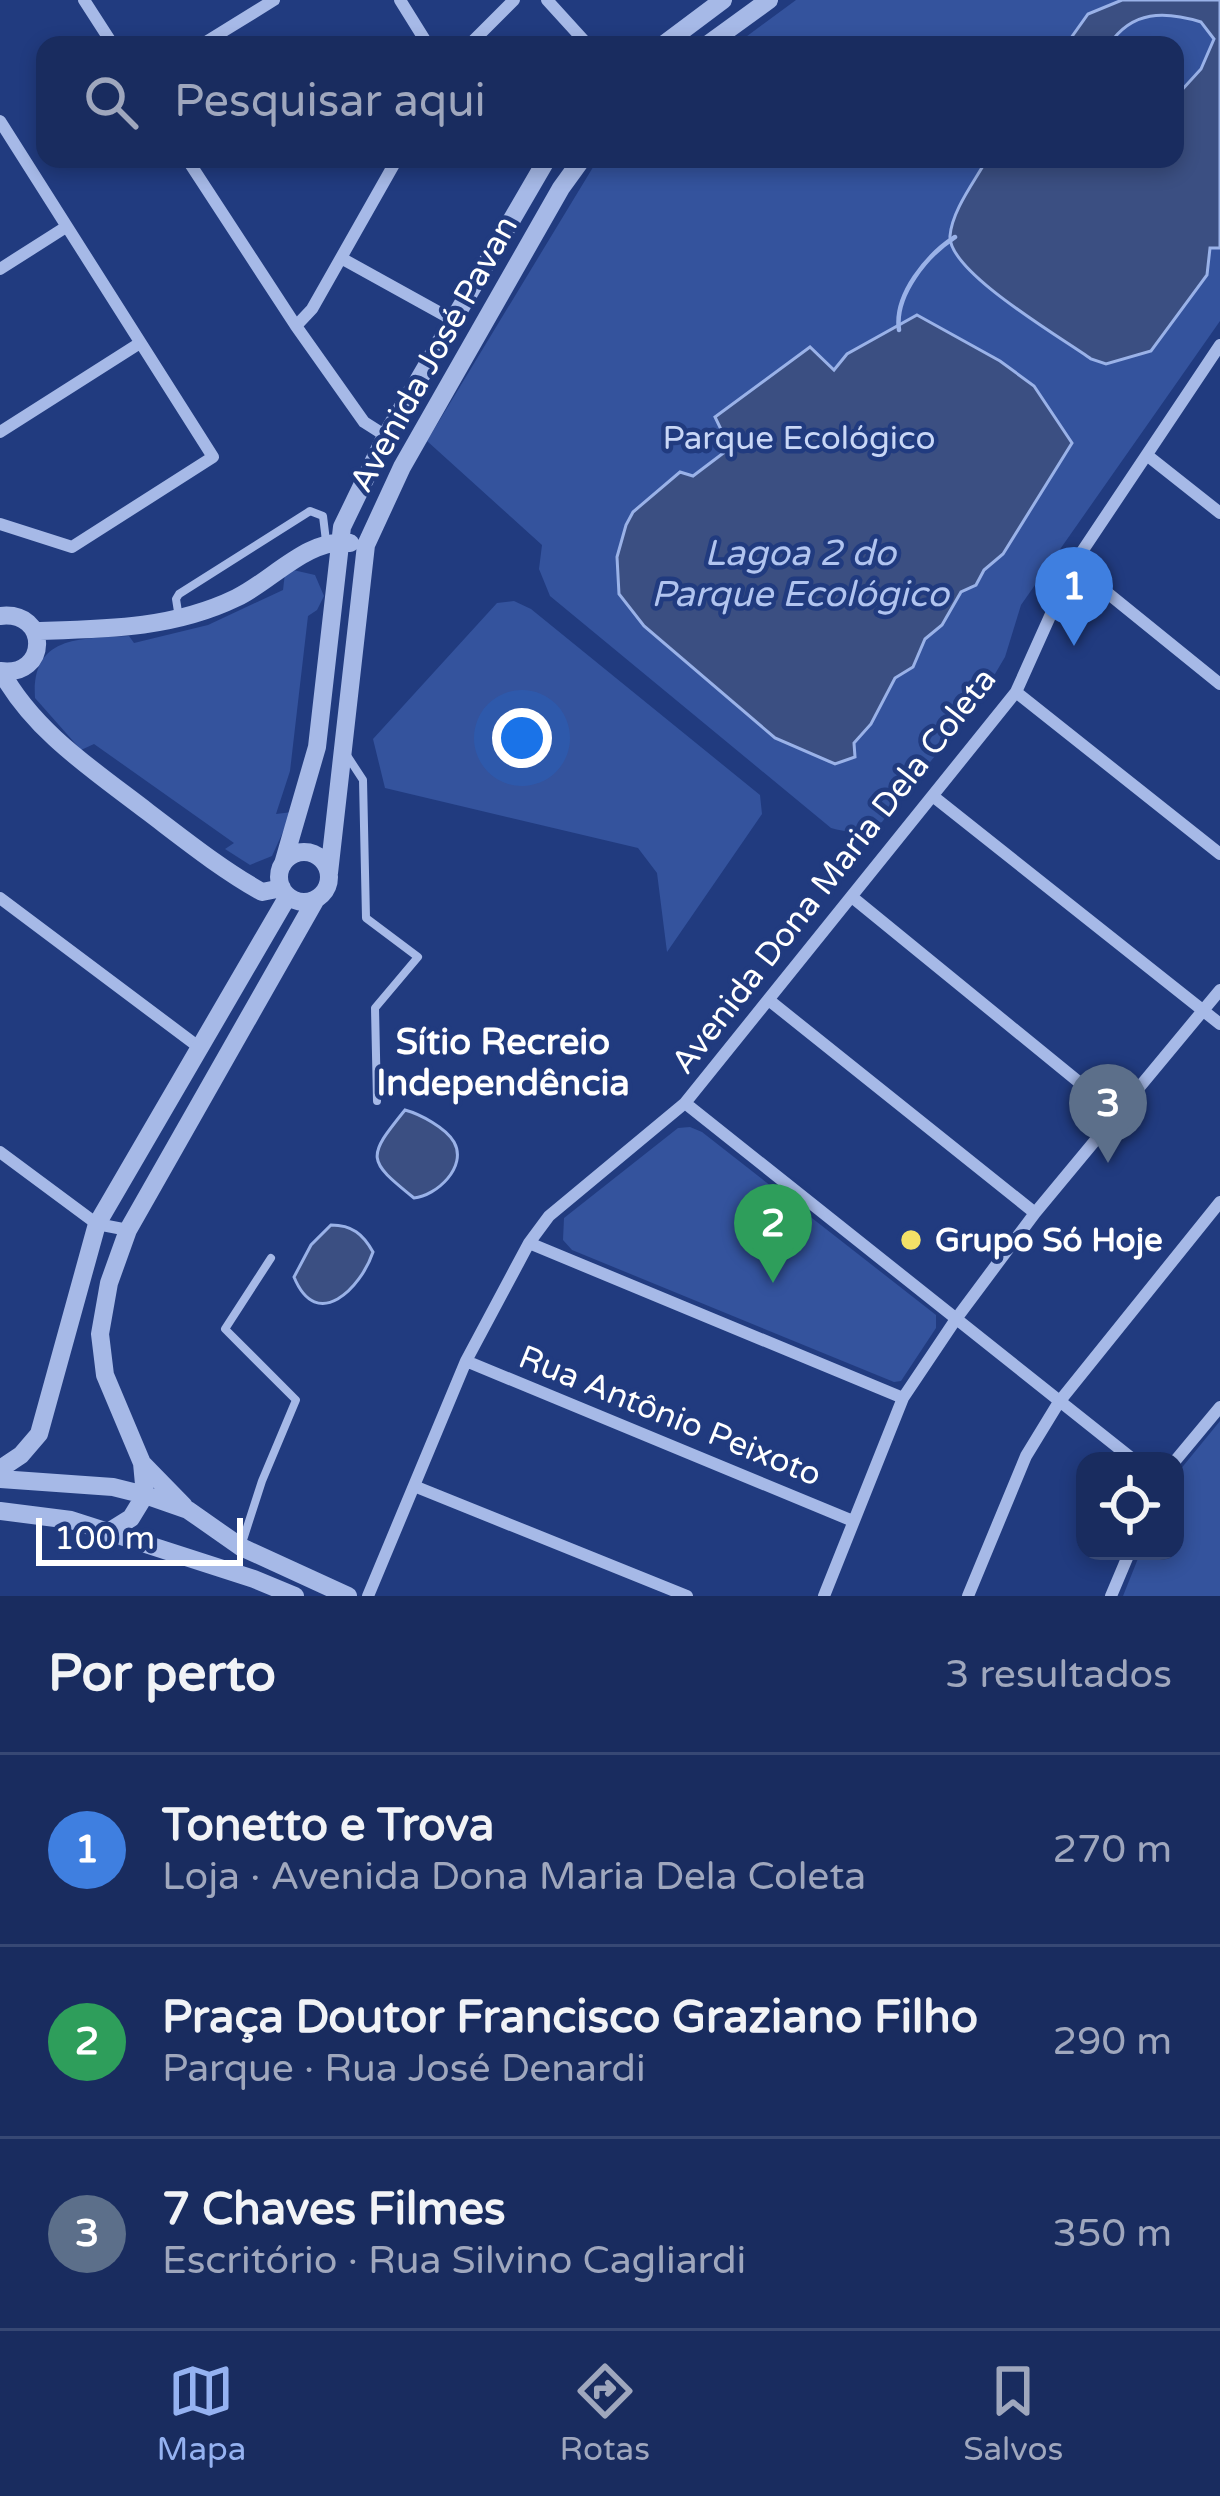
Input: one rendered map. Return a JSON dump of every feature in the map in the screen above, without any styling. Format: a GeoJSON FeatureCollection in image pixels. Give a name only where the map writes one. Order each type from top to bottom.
{"type":"FeatureCollection","features":[{"type":"Feature","properties":{"kind":"street"},"geometry":{"type":"LineString","coordinates":[[84,0],[107,36]]}},
{"type":"Feature","properties":{"kind":"street"},"geometry":{"type":"LineString","coordinates":[[216,36],[274,0]]}},
{"type":"Feature","properties":{"kind":"street"},"geometry":{"type":"LineString","coordinates":[[400,0],[422,36]]}},
{"type":"Feature","properties":{"kind":"street"},"geometry":{"type":"LineString","coordinates":[[479,36],[514,0]]}},
{"type":"Feature","properties":{"kind":"street"},"geometry":{"type":"LineString","coordinates":[[547,0],[580,36]]}},
{"type":"Feature","properties":{"kind":"street"},"geometry":{"type":"LineString","coordinates":[[675,36],[723,0]]}},
{"type":"Feature","properties":{"kind":"street"},"geometry":{"type":"LineString","coordinates":[[719,36],[769,0]]}},
{"type":"Feature","properties":{"kind":"street"},"geometry":{"type":"LineString","coordinates":[[0,122],[213,457],[72,547],[0,524]]}},
{"type":"Feature","properties":{"kind":"street"},"geometry":{"type":"LineString","coordinates":[[193,168],[364,422],[386,436]]}},
{"type":"Feature","properties":{"kind":"street"},"geometry":{"type":"LineString","coordinates":[[296,326],[312,309],[392,168]]}},
{"type":"Feature","properties":{"kind":"street","name":"Avenida José Pavan"},"geometry":{"type":"LineString","coordinates":[[283,864],[317,747],[333,541],[386,436],[542,168]]}},
{"type":"Feature","properties":{"kind":"street","name":"Avenida José Pavan"},"geometry":{"type":"LineString","coordinates":[[329,872],[366,545],[402,467],[575,168]]}},
{"type":"Feature","properties":{"kind":"street"},"geometry":{"type":"LineString","coordinates":[[0,269],[66,227]]}},
{"type":"Feature","properties":{"kind":"street"},"geometry":{"type":"LineString","coordinates":[[341,258],[453,320]]}},
{"type":"Feature","properties":{"kind":"street"},"geometry":{"type":"LineString","coordinates":[[0,432],[140,343]]}},
{"type":"Feature","properties":{"kind":"street","name":"Avenida Dona Maria Dela Coleta"},"geometry":{"type":"LineString","coordinates":[[368,1596],[466,1361],[529,1244],[550,1216],[685,1103],[1016,692],[1073,565],[1220,347]]}},
{"type":"Feature","properties":{"kind":"street"},"geometry":{"type":"LineString","coordinates":[[1148,456],[1220,514]]}},
{"type":"Feature","properties":{"kind":"street"},"geometry":{"type":"LineString","coordinates":[[35,631],[131,628],[179,620],[236,598],[333,541],[366,545]]}},
{"type":"Feature","properties":{"kind":"street"},"geometry":{"type":"LineString","coordinates":[[1073,565],[1220,684]]}},
{"type":"Feature","properties":{"kind":"street"},"geometry":{"type":"LineString","coordinates":[[0,671],[10,673],[28,666],[37,650],[35,631],[21,618],[1,616]]}},
{"type":"Feature","properties":{"kind":"street"},"geometry":{"type":"LineString","coordinates":[[0,671],[60,745],[228,873],[262,892],[285,892],[302,902],[316,899]]}},
{"type":"Feature","properties":{"kind":"street"},"geometry":{"type":"LineString","coordinates":[[1016,692],[1220,854]]}},
{"type":"Feature","properties":{"kind":"street"},"geometry":{"type":"LineString","coordinates":[[934,797],[1220,1024]]}},
{"type":"Feature","properties":{"kind":"street"},"geometry":{"type":"LineString","coordinates":[[107,1533],[130,1518],[146,1495],[142,1463],[105,1376],[100,1334],[109,1283],[128,1230],[316,899],[327,888],[329,872],[321,857],[304,851],[283,864],[279,880],[285,892]]}},
{"type":"Feature","properties":{"kind":"street"},"geometry":{"type":"LineString","coordinates":[[0,1469],[21,1455],[39,1434],[97,1224],[285,892]]}},
{"type":"Feature","properties":{"kind":"street"},"geometry":{"type":"LineString","coordinates":[[852,896],[1118,1114]]}},
{"type":"Feature","properties":{"kind":"street"},"geometry":{"type":"LineString","coordinates":[[0,898],[200,1048]]}},
{"type":"Feature","properties":{"kind":"street"},"geometry":{"type":"LineString","coordinates":[[824,1596],[903,1398],[1035,1214],[1220,990]]}},
{"type":"Feature","properties":{"kind":"street"},"geometry":{"type":"LineString","coordinates":[[770,1001],[1035,1214]]}},
{"type":"Feature","properties":{"kind":"street"},"geometry":{"type":"LineString","coordinates":[[685,1103],[1123,1452]]}},
{"type":"Feature","properties":{"kind":"street"},"geometry":{"type":"LineString","coordinates":[[0,1152],[97,1224],[128,1230]]}},
{"type":"Feature","properties":{"kind":"street"},"geometry":{"type":"LineString","coordinates":[[968,1596],[1026,1456],[1059,1402],[1220,1202]]}},
{"type":"Feature","properties":{"kind":"street"},"geometry":{"type":"LineString","coordinates":[[529,1244],[903,1398]]}},
{"type":"Feature","properties":{"kind":"street","name":"Rua Antônio Peixoto"},"geometry":{"type":"LineString","coordinates":[[466,1361],[854,1521]]}},
{"type":"Feature","properties":{"kind":"street"},"geometry":{"type":"LineString","coordinates":[[1182,1452],[1220,1407]]}},
{"type":"Feature","properties":{"kind":"street"},"geometry":{"type":"LineString","coordinates":[[142,1463],[188,1510],[241,1547],[348,1596]]}},
{"type":"Feature","properties":{"kind":"street"},"geometry":{"type":"LineString","coordinates":[[0,1479],[113,1487],[188,1510]]}},
{"type":"Feature","properties":{"kind":"street"},"geometry":{"type":"LineString","coordinates":[[414,1486],[687,1596]]}},
{"type":"Feature","properties":{"kind":"street"},"geometry":{"type":"LineString","coordinates":[[0,1511],[71,1520],[295,1596]]}},
{"type":"Feature","properties":{"kind":"street"},"geometry":{"type":"LineString","coordinates":[[1111,1596],[1126,1560]]}},
{"type":"Feature","properties":{"kind":"lane"},"geometry":{"type":"LineString","coordinates":[[179,620],[179,594],[310,511],[323,516],[333,541]]}},
{"type":"Feature","properties":{"kind":"lane"},"geometry":{"type":"LineString","coordinates":[[344,750],[363,780],[366,918],[418,957],[375,1008],[377,1101]]}},
{"type":"Feature","properties":{"kind":"lane"},"geometry":{"type":"LineString","coordinates":[[241,1547],[296,1400],[225,1329],[271,1258]]}},
{"type":"Feature","properties":{"kind":"green space","name":"Parque Ecológico"},"geometry":{"type":"Polygon","coordinates":[[[796,0],[1220,0],[1220,321],[1021,605],[1005,657],[979,701],[882,822],[857,831],[831,828],[550,596],[539,569],[542,545],[427,441],[593,168],[1184,168],[1184,36],[747,36],[796,0]]]}},
{"type":"Feature","properties":{"kind":"green space"},"geometry":{"type":"Polygon","coordinates":[[[285,573],[315,575],[324,596],[308,616],[290,771],[276,814],[292,812],[272,856],[250,865],[225,849],[234,843],[94,744],[81,750],[35,698],[36,677],[41,662],[63,644],[129,636],[134,643],[208,625],[283,590],[285,573]]]}},
{"type":"Feature","properties":{"kind":"green space"},"geometry":{"type":"Polygon","coordinates":[[[514,601],[531,609],[760,795],[762,814],[667,952],[657,873],[638,848],[385,788],[373,739],[497,603],[514,601]]]}},
{"type":"Feature","properties":{"kind":"green space"},"geometry":{"type":"Polygon","coordinates":[[[690,1127],[936,1315],[936,1328],[901,1381],[572,1250],[563,1240],[564,1218],[678,1128],[690,1127]]]}},
{"type":"Feature","properties":{"kind":"green space"},"geometry":{"type":"Polygon","coordinates":[[[1220,1421],[1220,1596],[1123,1596],[1137,1560],[1184,1560],[1184,1465],[1220,1421]]]}},
{"type":"Feature","properties":{"kind":"water"},"geometry":{"type":"Polygon","coordinates":[[[1122,0],[1220,0],[1220,248],[1210,248],[1207,275],[1151,351],[1106,364],[1091,359],[986,285],[954,251],[950,236],[959,206],[982,168],[1184,168],[1184,88],[1201,69],[1214,39],[1201,22],[1162,15],[1139,19],[1116,36],[1072,36],[1088,14],[1122,0]]]}},
{"type":"Feature","properties":{"kind":"water","name":"Lagoa 2 do Parque Ecológico"},"geometry":{"type":"Polygon","coordinates":[[[917,315],[1000,361],[1034,386],[1072,443],[1003,554],[984,570],[976,585],[961,592],[942,625],[925,639],[913,667],[895,678],[871,724],[854,743],[855,757],[835,764],[775,738],[644,626],[619,594],[617,557],[633,512],[680,472],[693,476],[730,448],[715,417],[810,347],[834,370],[847,354],[917,315]]]}},
{"type":"Feature","properties":{"kind":"water"},"geometry":{"type":"Polygon","coordinates":[[[405,1110],[445,1132],[457,1152],[448,1179],[414,1198],[387,1175],[377,1158],[383,1139],[405,1110]]]}},
{"type":"Feature","properties":{"kind":"water"},"geometry":{"type":"Polygon","coordinates":[[[331,1225],[356,1232],[373,1252],[349,1290],[338,1299],[314,1302],[294,1277],[311,1245],[331,1225]]]}},
{"type":"Feature","properties":{"kind":"waterway"},"geometry":{"type":"LineString","coordinates":[[899,330],[907,290],[934,254],[955,237]]}},
{"type":"Feature","properties":{"kind":"place","name":"Tonetto e Trova"},"geometry":{"type":"Point","coordinates":[1074,646]}},
{"type":"Feature","properties":{"kind":"place","name":"7 Chaves Filmes"},"geometry":{"type":"Point","coordinates":[1108,1163]}},
{"type":"Feature","properties":{"kind":"place","name":"Grupo Só Hoje"},"geometry":{"type":"Point","coordinates":[911,1240]}},
{"type":"Feature","properties":{"kind":"place","name":"Praça Doutor Francisco Graziano Filho"},"geometry":{"type":"Point","coordinates":[773,1283]}},
{"type":"Feature","properties":{"kind":"district","name":"Sítio Recreio Independência"},"geometry":{"type":"Point","coordinates":[503,1062]}}]}
